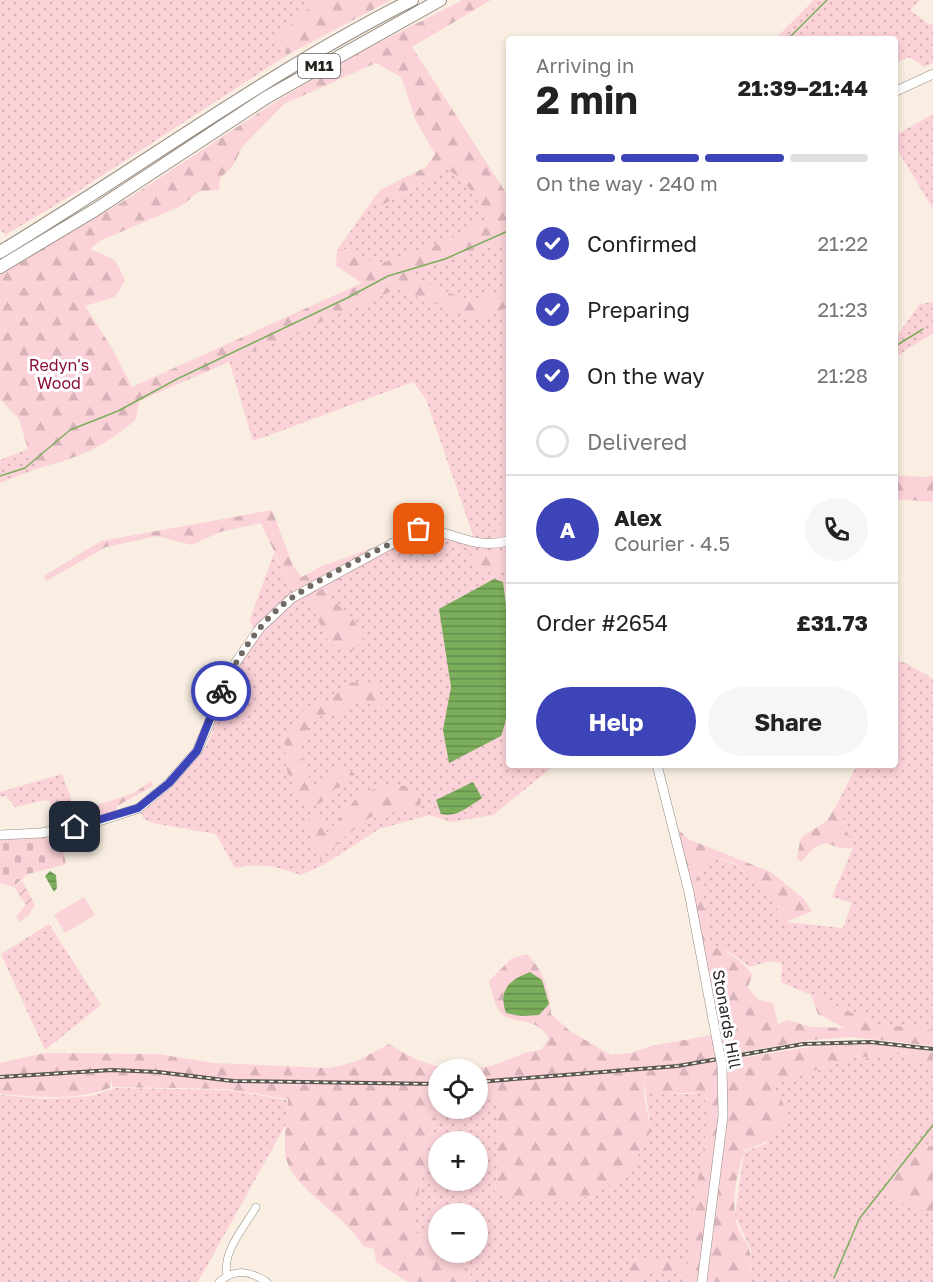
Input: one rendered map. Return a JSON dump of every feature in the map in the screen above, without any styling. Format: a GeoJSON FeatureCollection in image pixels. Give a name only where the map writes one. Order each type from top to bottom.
{"type":"FeatureCollection","features":[{"type":"Feature","properties":{"kind":"highway","name":"M11"},"geometry":{"type":"LineString","coordinates":[[0,252],[88,199],[253,89],[412,0]]}},
{"type":"Feature","properties":{"kind":"highway","name":"M11"},"geometry":{"type":"LineString","coordinates":[[0,267],[95,210],[267,97],[440,0]]}},
{"type":"Feature","properties":{"kind":"street"},"geometry":{"type":"LineString","coordinates":[[898,90],[933,74]]}},
{"type":"Feature","properties":{"kind":"street"},"geometry":{"type":"LineString","coordinates":[[0,835],[41,833],[90,824],[138,808],[169,783],[197,751],[234,665],[260,628],[292,598],[419,529],[440,530],[473,544],[489,545],[506,541]]}},
{"type":"Feature","properties":{"kind":"street","name":"Stonards Hill"},"geometry":{"type":"LineString","coordinates":[[658,768],[688,892],[722,1066],[723,1116],[702,1282]]}},
{"type":"Feature","properties":{"kind":"street"},"geometry":{"type":"LineString","coordinates":[[227,1276],[225,1266],[228,1254],[256,1208]]}},
{"type":"Feature","properties":{"kind":"street"},"geometry":{"type":"LineString","coordinates":[[219,1282],[227,1276],[243,1271],[267,1282]]}},
{"type":"Feature","properties":{"kind":"green space"},"geometry":{"type":"Polygon","coordinates":[[[0,0],[317,0],[276,39],[287,55],[69,197],[5,235],[0,229],[0,0]]]}},
{"type":"Feature","properties":{"kind":"green space"},"geometry":{"type":"Polygon","coordinates":[[[317,0],[391,0],[287,55],[276,39],[317,0]]]}},
{"type":"Feature","properties":{"kind":"green space","name":"Redyn's Wood"},"geometry":{"type":"Polygon","coordinates":[[[463,0],[491,0],[412,47],[506,193],[506,240],[405,275],[467,300],[506,292],[506,308],[479,319],[397,289],[139,401],[136,419],[114,436],[81,455],[42,467],[28,449],[19,419],[0,399],[0,275],[132,196],[283,97],[370,47],[463,0]],[[376,63],[284,104],[243,146],[232,167],[220,178],[219,190],[200,191],[181,206],[100,241],[90,249],[115,260],[125,280],[115,297],[85,306],[113,350],[132,387],[362,283],[336,266],[337,250],[350,249],[376,265],[447,241],[489,217],[463,180],[447,169],[379,207],[380,190],[426,167],[435,154],[416,121],[401,77],[376,63]]]}},
{"type":"Feature","properties":{"kind":"green space"},"geometry":{"type":"Polygon","coordinates":[[[814,0],[920,0],[910,10],[930,25],[933,23],[933,63],[925,67],[909,57],[898,62],[898,36],[778,36],[814,0]]]}},
{"type":"Feature","properties":{"kind":"green space"},"geometry":{"type":"Polygon","coordinates":[[[933,114],[933,209],[898,151],[898,134],[933,114]]]}},
{"type":"Feature","properties":{"kind":"green space"},"geometry":{"type":"Polygon","coordinates":[[[447,169],[463,180],[489,217],[447,241],[376,265],[349,249],[337,250],[380,190],[380,207],[447,169]]]}},
{"type":"Feature","properties":{"kind":"green space"},"geometry":{"type":"Polygon","coordinates":[[[506,240],[506,292],[467,300],[404,275],[506,240]]]}},
{"type":"Feature","properties":{"kind":"green space"},"geometry":{"type":"Polygon","coordinates":[[[397,289],[479,319],[506,308],[506,768],[551,768],[493,815],[451,822],[429,815],[379,829],[325,864],[301,875],[268,866],[252,865],[235,868],[216,834],[153,823],[144,819],[140,812],[167,788],[207,745],[234,673],[257,631],[283,607],[418,532],[475,541],[426,399],[413,382],[253,441],[229,361],[397,289]]]}},
{"type":"Feature","properties":{"kind":"green space"},"geometry":{"type":"Polygon","coordinates":[[[933,302],[933,333],[898,355],[898,334],[920,304],[933,302]]]}},
{"type":"Feature","properties":{"kind":"green space"},"geometry":{"type":"Polygon","coordinates":[[[28,449],[42,467],[0,483],[0,460],[28,449]]]}},
{"type":"Feature","properties":{"kind":"green space"},"geometry":{"type":"Polygon","coordinates":[[[898,475],[926,477],[933,475],[933,502],[898,499],[898,475]]]}},
{"type":"Feature","properties":{"kind":"green space"},"geometry":{"type":"Polygon","coordinates":[[[272,510],[293,566],[302,577],[320,567],[383,544],[293,592],[261,523],[220,532],[192,545],[157,536],[106,547],[46,581],[44,576],[101,541],[272,510]]]}},
{"type":"Feature","properties":{"kind":"green space"},"geometry":{"type":"Polygon","coordinates":[[[506,521],[506,537],[497,539],[495,529],[506,521]]]}},
{"type":"Feature","properties":{"kind":"green space"},"geometry":{"type":"Polygon","coordinates":[[[506,550],[506,576],[478,569],[467,556],[506,550]]]}},
{"type":"Feature","properties":{"kind":"green space"},"geometry":{"type":"Polygon","coordinates":[[[274,553],[293,592],[253,629],[250,619],[274,553]]]}},
{"type":"Feature","properties":{"kind":"green space"},"geometry":{"type":"Polygon","coordinates":[[[342,577],[348,581],[329,595],[332,602],[352,617],[363,640],[353,650],[337,650],[327,639],[308,597],[342,577]]]}},
{"type":"Feature","properties":{"kind":"green space"},"geometry":{"type":"Polygon","coordinates":[[[898,661],[906,663],[933,679],[933,1030],[878,1024],[781,982],[782,963],[769,961],[750,967],[729,952],[711,947],[703,895],[706,888],[695,871],[704,868],[709,855],[736,865],[769,896],[786,922],[843,928],[852,903],[832,897],[853,848],[837,804],[855,768],[898,768],[898,661]]]}},
{"type":"Feature","properties":{"kind":"green space"},"geometry":{"type":"Polygon","coordinates":[[[346,682],[376,684],[381,696],[382,714],[366,702],[357,700],[338,714],[314,715],[298,750],[305,772],[317,788],[334,770],[343,767],[355,774],[349,785],[333,789],[320,803],[301,804],[286,768],[284,736],[306,707],[332,700],[346,682]]]}},
{"type":"Feature","properties":{"kind":"green space"},"geometry":{"type":"Polygon","coordinates":[[[62,774],[80,823],[60,827],[49,801],[46,800],[15,807],[6,796],[0,797],[0,792],[62,774]]]}},
{"type":"Feature","properties":{"kind":"green space"},"geometry":{"type":"Polygon","coordinates":[[[151,781],[153,786],[117,806],[116,813],[86,821],[83,812],[79,811],[134,793],[151,781]]]}},
{"type":"Feature","properties":{"kind":"green space"},"geometry":{"type":"Polygon","coordinates":[[[384,785],[405,786],[419,794],[421,802],[418,810],[375,815],[369,818],[320,860],[307,824],[310,814],[328,815],[323,819],[327,833],[359,795],[384,785]]]}},
{"type":"Feature","properties":{"kind":"green space"},"geometry":{"type":"Polygon","coordinates":[[[837,804],[853,848],[823,844],[817,846],[801,862],[797,859],[803,836],[827,821],[837,804]]]}},
{"type":"Feature","properties":{"kind":"green space"},"geometry":{"type":"Polygon","coordinates":[[[673,824],[688,839],[771,872],[804,899],[812,911],[786,922],[769,897],[736,864],[710,855],[704,868],[695,871],[706,888],[703,895],[711,946],[724,951],[744,965],[752,975],[748,988],[759,1000],[773,1003],[778,1024],[787,1020],[811,1027],[844,1028],[818,1014],[811,995],[878,1024],[933,1030],[933,1046],[852,1037],[811,1040],[725,1055],[703,947],[673,824]]]}},
{"type":"Feature","properties":{"kind":"green space"},"geometry":{"type":"Polygon","coordinates":[[[59,833],[66,864],[28,874],[13,887],[0,883],[0,837],[24,839],[59,833]]]}},
{"type":"Feature","properties":{"kind":"green space"},"geometry":{"type":"Polygon","coordinates":[[[22,881],[35,905],[29,915],[20,922],[16,917],[26,905],[14,887],[22,881]]]}},
{"type":"Feature","properties":{"kind":"green space"},"geometry":{"type":"Polygon","coordinates":[[[84,897],[95,915],[65,933],[54,915],[84,897]]]}},
{"type":"Feature","properties":{"kind":"green space"},"geometry":{"type":"Polygon","coordinates":[[[49,924],[101,1005],[45,1050],[1,954],[49,924]]]}},
{"type":"Feature","properties":{"kind":"green space"},"geometry":{"type":"Polygon","coordinates":[[[527,954],[545,982],[551,1014],[570,1031],[611,1055],[631,1053],[651,1046],[717,1034],[723,1087],[698,1282],[687,1282],[689,1276],[655,1272],[639,1282],[626,1282],[634,1256],[691,1264],[687,1243],[708,1121],[706,1103],[701,1092],[666,1094],[645,1090],[644,1071],[644,1097],[651,1130],[629,1174],[590,1196],[555,1202],[528,1200],[495,1192],[498,1155],[497,1097],[488,1095],[488,1067],[541,1050],[549,1038],[535,1025],[503,1015],[496,1006],[489,981],[511,959],[527,954]]]}},
{"type":"Feature","properties":{"kind":"green space"},"geometry":{"type":"Polygon","coordinates":[[[389,1044],[428,1064],[428,1119],[434,1119],[432,1131],[428,1131],[428,1148],[411,1230],[428,1238],[428,1263],[464,1263],[474,1282],[408,1282],[376,1262],[374,1249],[363,1246],[345,1224],[299,1181],[291,1170],[285,1154],[288,1099],[226,1089],[112,1087],[112,1078],[110,1088],[83,1095],[56,1097],[0,1094],[0,1063],[45,1053],[157,1054],[214,1063],[329,1068],[355,1062],[389,1044]]]}},
{"type":"Feature","properties":{"kind":"green space"},"geometry":{"type":"Polygon","coordinates":[[[866,1044],[904,1046],[933,1052],[933,1066],[908,1057],[906,1050],[905,1053],[854,1058],[771,1084],[784,1106],[785,1116],[782,1125],[769,1140],[745,1150],[735,1191],[734,1207],[737,1225],[750,1250],[747,1282],[705,1282],[726,1126],[728,1060],[815,1046],[866,1044]]]}},
{"type":"Feature","properties":{"kind":"green space"},"geometry":{"type":"Polygon","coordinates":[[[905,1053],[933,1066],[933,1282],[747,1282],[751,1266],[751,1250],[735,1216],[744,1152],[767,1143],[770,1084],[854,1058],[905,1053]]]}},
{"type":"Feature","properties":{"kind":"green space"},"geometry":{"type":"Polygon","coordinates":[[[723,1087],[698,1282],[474,1282],[465,1263],[488,1263],[488,1203],[428,1203],[428,1238],[411,1230],[428,1148],[428,1191],[488,1191],[488,1131],[432,1131],[434,1119],[488,1119],[488,1095],[497,1097],[498,1155],[495,1192],[651,1130],[645,1090],[666,1094],[691,1094],[723,1087]]]}},
{"type":"Feature","properties":{"kind":"green space"},"geometry":{"type":"Polygon","coordinates":[[[116,1088],[228,1090],[287,1100],[286,1124],[198,1282],[0,1282],[0,1095],[45,1099],[92,1096],[116,1088]]]}},
{"type":"Feature","properties":{"kind":"green space"},"geometry":{"type":"Polygon","coordinates":[[[933,1146],[933,1214],[894,1200],[887,1187],[887,1171],[907,1152],[933,1146]]]}},
{"type":"Feature","properties":{"kind":"shaded area"},"geometry":{"type":"Polygon","coordinates":[[[494,579],[503,582],[506,610],[506,719],[501,736],[449,763],[443,730],[451,687],[439,609],[494,579]]]}},
{"type":"Feature","properties":{"kind":"shaded area"},"geometry":{"type":"Polygon","coordinates":[[[473,782],[482,798],[458,813],[441,814],[436,800],[473,782]]]}},
{"type":"Feature","properties":{"kind":"shaded area"},"geometry":{"type":"Polygon","coordinates":[[[50,871],[56,875],[57,888],[54,892],[45,876],[50,871]]]}},
{"type":"Feature","properties":{"kind":"shaded area"},"geometry":{"type":"Polygon","coordinates":[[[530,972],[542,980],[549,1004],[539,1015],[522,1016],[506,1013],[503,998],[507,987],[511,982],[530,972]]]}},
{"type":"Feature","properties":{"kind":"waterway"},"geometry":{"type":"LineString","coordinates":[[791,36],[827,0]]}},
{"type":"Feature","properties":{"kind":"waterway"},"geometry":{"type":"LineString","coordinates":[[0,476],[25,468],[70,430],[118,411],[177,379],[388,276],[445,259],[506,232]]}},
{"type":"Feature","properties":{"kind":"waterway"},"geometry":{"type":"LineString","coordinates":[[898,345],[923,329]]}},
{"type":"Feature","properties":{"kind":"waterway"},"geometry":{"type":"LineString","coordinates":[[834,1278],[859,1219],[933,1125]]}},
{"type":"Feature","properties":{"kind":"railway"},"geometry":{"type":"LineString","coordinates":[[488,1081],[678,1066],[803,1044],[871,1042],[933,1049]]}},
{"type":"Feature","properties":{"kind":"railway"},"geometry":{"type":"LineString","coordinates":[[0,1077],[112,1070],[158,1072],[233,1081],[428,1084]]}},
{"type":"Feature","properties":{"kind":"way so far"},"geometry":{"type":"LineString","coordinates":[[221,691],[234,665],[260,628],[292,598],[419,529]]}},
{"type":"Feature","properties":{"kind":"route"},"geometry":{"type":"LineString","coordinates":[[75,827],[120,816],[138,808],[169,783],[197,751],[221,691]]}}]}
